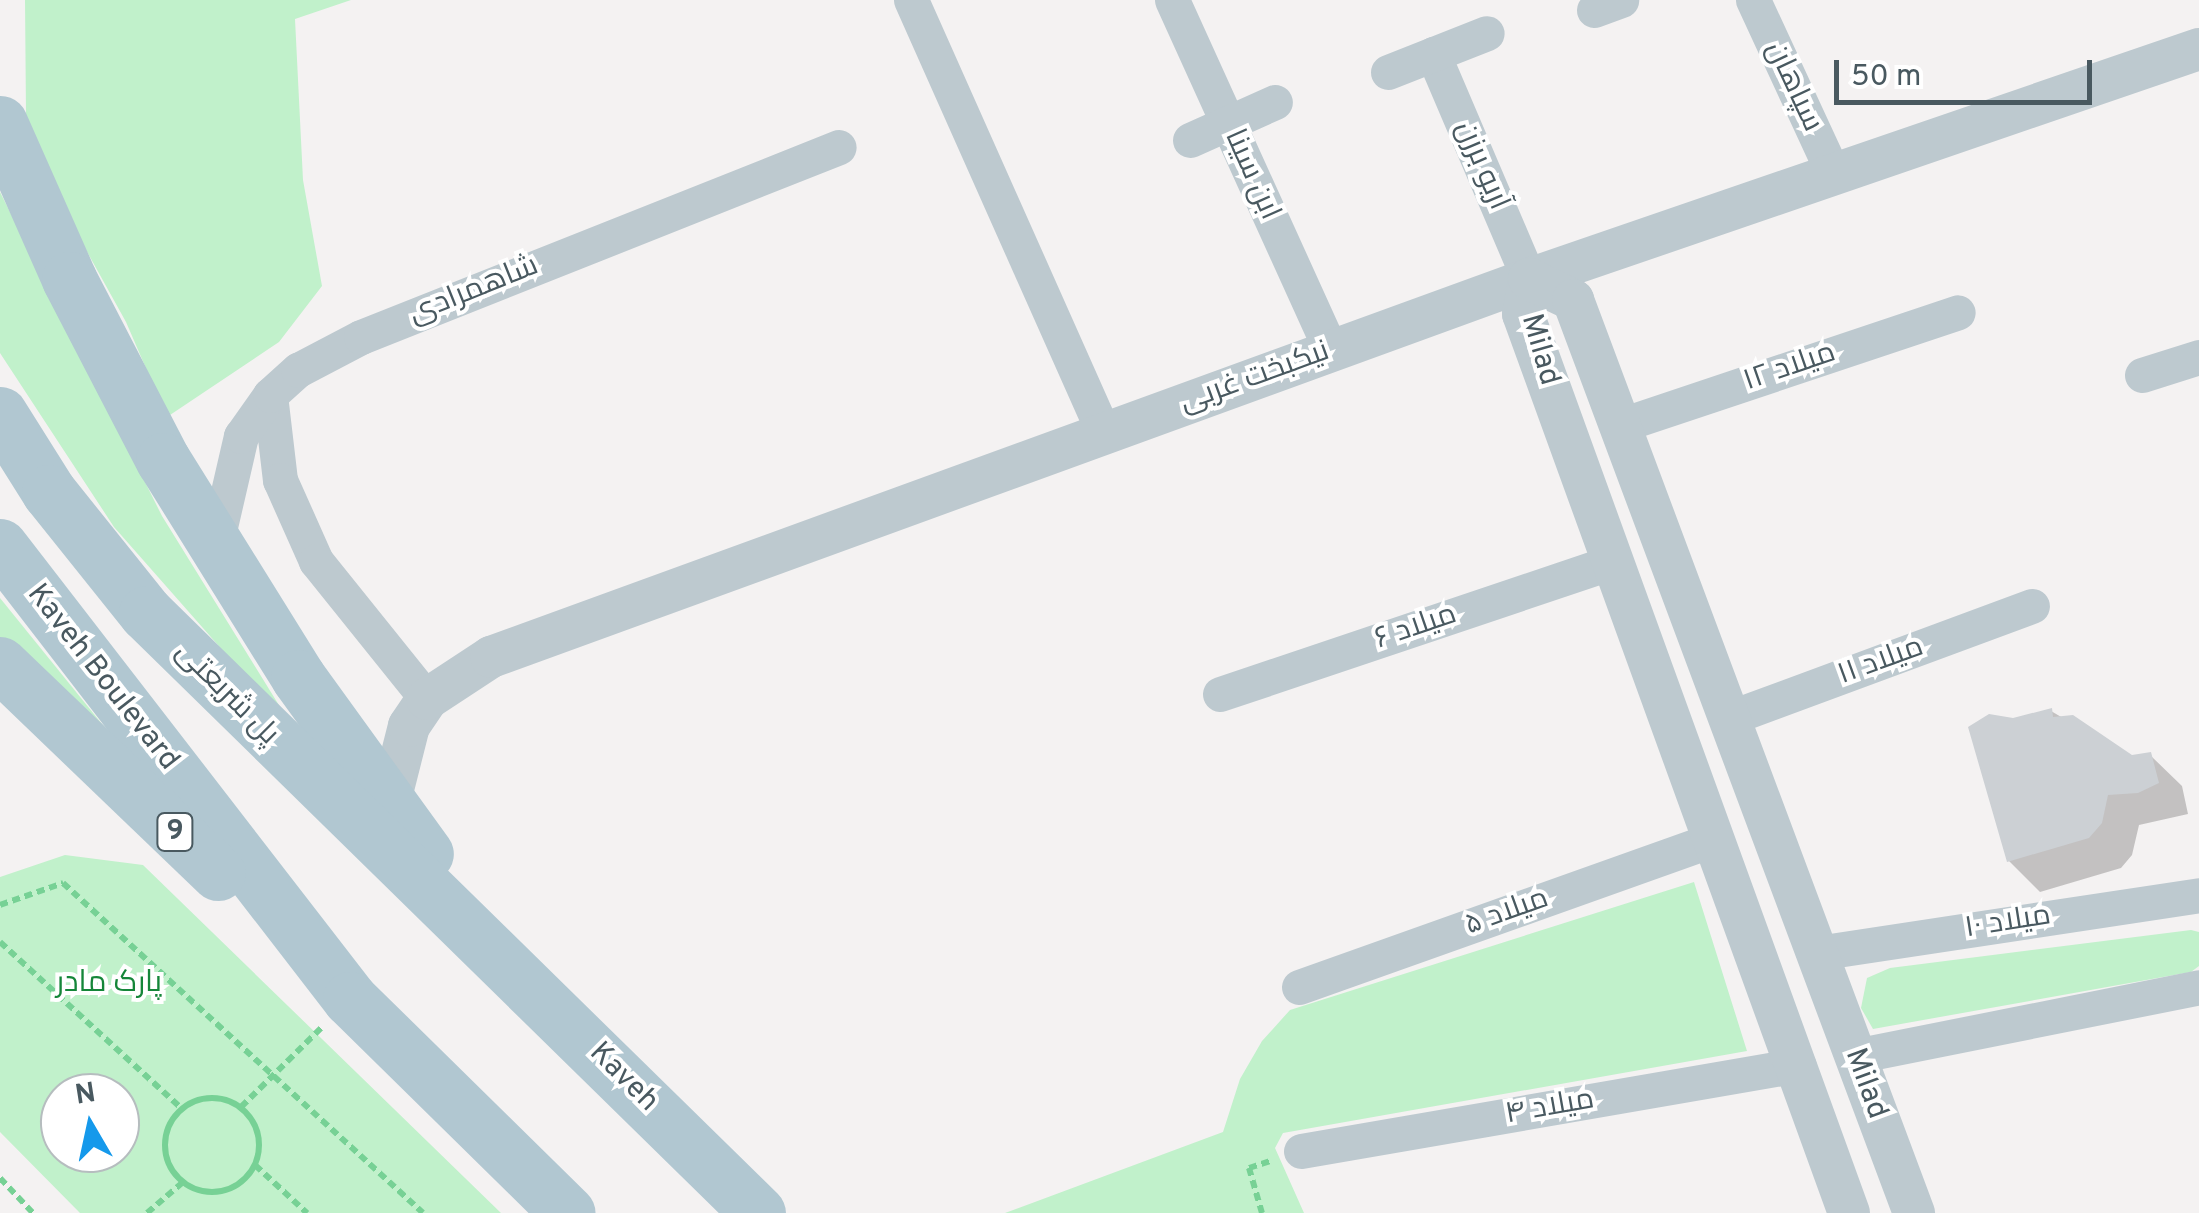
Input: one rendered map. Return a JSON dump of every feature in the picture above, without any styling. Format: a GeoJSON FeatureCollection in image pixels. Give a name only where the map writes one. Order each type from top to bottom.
{"type":"FeatureCollection","features":[{"type":"Feature","properties":{"kind":"main road"},"geometry":{"type":"LineString","coordinates":[[0,123],[69,279],[163,460],[298,676],[488,942]]}},
{"type":"Feature","properties":{"kind":"main road","name":"پل شریعتی"},"geometry":{"type":"LineString","coordinates":[[0,414],[48,492],[146,612],[247,718],[488,942]]}},
{"type":"Feature","properties":{"kind":"main road","name":"Kaveh Boulevard"},"geometry":{"type":"LineString","coordinates":[[0,546],[350,999]]}},
{"type":"Feature","properties":{"kind":"main road","name":"9"},"geometry":{"type":"LineString","coordinates":[[0,664],[350,999]]}},
{"type":"Feature","properties":{"kind":"main road","name":"Kaveh"},"geometry":{"type":"LineString","coordinates":[[488,942],[758,1213]]}},
{"type":"Feature","properties":{"kind":"main road"},"geometry":{"type":"LineString","coordinates":[[350,999],[568,1213]]}},
{"type":"Feature","properties":{"kind":"street"},"geometry":{"type":"LineString","coordinates":[[910,0],[1104,433]]}},
{"type":"Feature","properties":{"kind":"street","name":"ابن سینا"},"geometry":{"type":"LineString","coordinates":[[1172,0],[1330,350]]}},
{"type":"Feature","properties":{"kind":"street","name":"سپاهان"},"geometry":{"type":"LineString","coordinates":[[1752,0],[1834,175]]}},
{"type":"Feature","properties":{"kind":"street"},"geometry":{"type":"LineString","coordinates":[[1388,72],[1486,33]]}},
{"type":"Feature","properties":{"kind":"street","name":"نیکبخت غربی"},"geometry":{"type":"LineString","coordinates":[[427,699],[491,657],[1529,279],[2199,49]]}},
{"type":"Feature","properties":{"kind":"street","name":"آریو برزن"},"geometry":{"type":"LineString","coordinates":[[1433,54],[1529,279]]}},
{"type":"Feature","properties":{"kind":"street"},"geometry":{"type":"LineString","coordinates":[[1190,140],[1275,102]]}},
{"type":"Feature","properties":{"kind":"street","name":"شاهمرادی"},"geometry":{"type":"LineString","coordinates":[[216,544],[241,436],[270,395],[298,370],[361,337],[839,147]]}},
{"type":"Feature","properties":{"kind":"street","name":"Milad"},"geometry":{"type":"LineString","coordinates":[[1849,1213],[1523,314],[1529,279],[1573,300],[1914,1213]]}},
{"type":"Feature","properties":{"kind":"street","name":"میلاد ۱۲"},"geometry":{"type":"LineString","coordinates":[[1621,426],[1958,312]]}},
{"type":"Feature","properties":{"kind":"street"},"geometry":{"type":"LineString","coordinates":[[2142,375],[2199,357]]}},
{"type":"Feature","properties":{"kind":"street"},"geometry":{"type":"LineString","coordinates":[[270,395],[280,480],[316,561],[427,699],[410,726],[390,801]]}},
{"type":"Feature","properties":{"kind":"street","name":"میلاد ۶"},"geometry":{"type":"LineString","coordinates":[[1220,694],[1613,562]]}},
{"type":"Feature","properties":{"kind":"street","name":"میلاد ۱۱"},"geometry":{"type":"LineString","coordinates":[[1730,718],[2032,606]]}},
{"type":"Feature","properties":{"kind":"street","name":"میلاد ۵"},"geometry":{"type":"LineString","coordinates":[[1299,987],[1715,839]]}},
{"type":"Feature","properties":{"kind":"street","name":"میلاد ۱۰"},"geometry":{"type":"LineString","coordinates":[[1816,953],[2199,896]]}},
{"type":"Feature","properties":{"kind":"street"},"geometry":{"type":"LineString","coordinates":[[1855,1056],[2199,988]]}},
{"type":"Feature","properties":{"kind":"street","name":"میلاد ۴"},"geometry":{"type":"LineString","coordinates":[[1301,1152],[1798,1065]]}},
{"type":"Feature","properties":{"kind":"path"},"geometry":{"type":"LineString","coordinates":[[0,906],[62,883],[276,1073],[424,1213]]}},
{"type":"Feature","properties":{"kind":"path"},"geometry":{"type":"LineString","coordinates":[[0,942],[181,1108]]}},
{"type":"Feature","properties":{"kind":"path"},"geometry":{"type":"LineString","coordinates":[[241,1107],[350,999]]}},
{"type":"Feature","properties":{"kind":"path"},"geometry":{"type":"LineString","coordinates":[[181,1108],[222,1098],[241,1107],[260,1144],[255,1165],[223,1192],[182,1183]]}},
{"type":"Feature","properties":{"kind":"path"},"geometry":{"type":"LineString","coordinates":[[181,1108],[163,1146],[182,1183]]}},
{"type":"Feature","properties":{"kind":"path"},"geometry":{"type":"LineString","coordinates":[[1262,1213],[1249,1168],[1301,1152]]}},
{"type":"Feature","properties":{"kind":"path"},"geometry":{"type":"LineString","coordinates":[[255,1165],[307,1213]]}},
{"type":"Feature","properties":{"kind":"path"},"geometry":{"type":"LineString","coordinates":[[0,1178],[33,1213]]}},
{"type":"Feature","properties":{"kind":"path"},"geometry":{"type":"LineString","coordinates":[[147,1213],[182,1183]]}},
{"type":"Feature","properties":{"kind":"green space"},"geometry":{"type":"Polygon","coordinates":[[[25,0],[351,0],[295,19],[303,180],[322,286],[279,342],[167,417],[126,322],[65,212],[26,115],[25,0]]]}},
{"type":"Feature","properties":{"kind":"green space"},"geometry":{"type":"Polygon","coordinates":[[[0,192],[162,516],[298,736],[114,527],[0,353],[0,192]]]}},
{"type":"Feature","properties":{"kind":"green space"},"geometry":{"type":"Polygon","coordinates":[[[0,598],[153,787],[0,637],[0,598]]]}},
{"type":"Feature","properties":{"kind":"green space","name":"پارک مادر"},"geometry":{"type":"Polygon","coordinates":[[[65,855],[143,865],[501,1213],[80,1213],[40,1173],[140,1173],[140,1073],[40,1073],[40,1172],[0,1132],[0,877],[65,855]]]}},
{"type":"Feature","properties":{"kind":"green space"},"geometry":{"type":"Polygon","coordinates":[[[1694,882],[1747,1051],[1283,1133],[1275,1148],[1304,1213],[1005,1213],[1223,1132],[1240,1079],[1262,1041],[1290,1010],[1694,882]]]}},
{"type":"Feature","properties":{"kind":"green space"},"geometry":{"type":"Polygon","coordinates":[[[2199,932],[2199,966],[2191,972],[1873,1029],[1861,1008],[1867,978],[1890,968],[2199,932]]]}},
{"type":"Feature","properties":{"kind":"building"},"geometry":{"type":"Polygon","coordinates":[[[2052,708],[2053,717],[2073,715],[2132,755],[2151,752],[2159,783],[2138,793],[2108,795],[2102,823],[2089,838],[2007,862],[1968,727],[1989,714],[2013,718],[2052,708]]]}}]}
